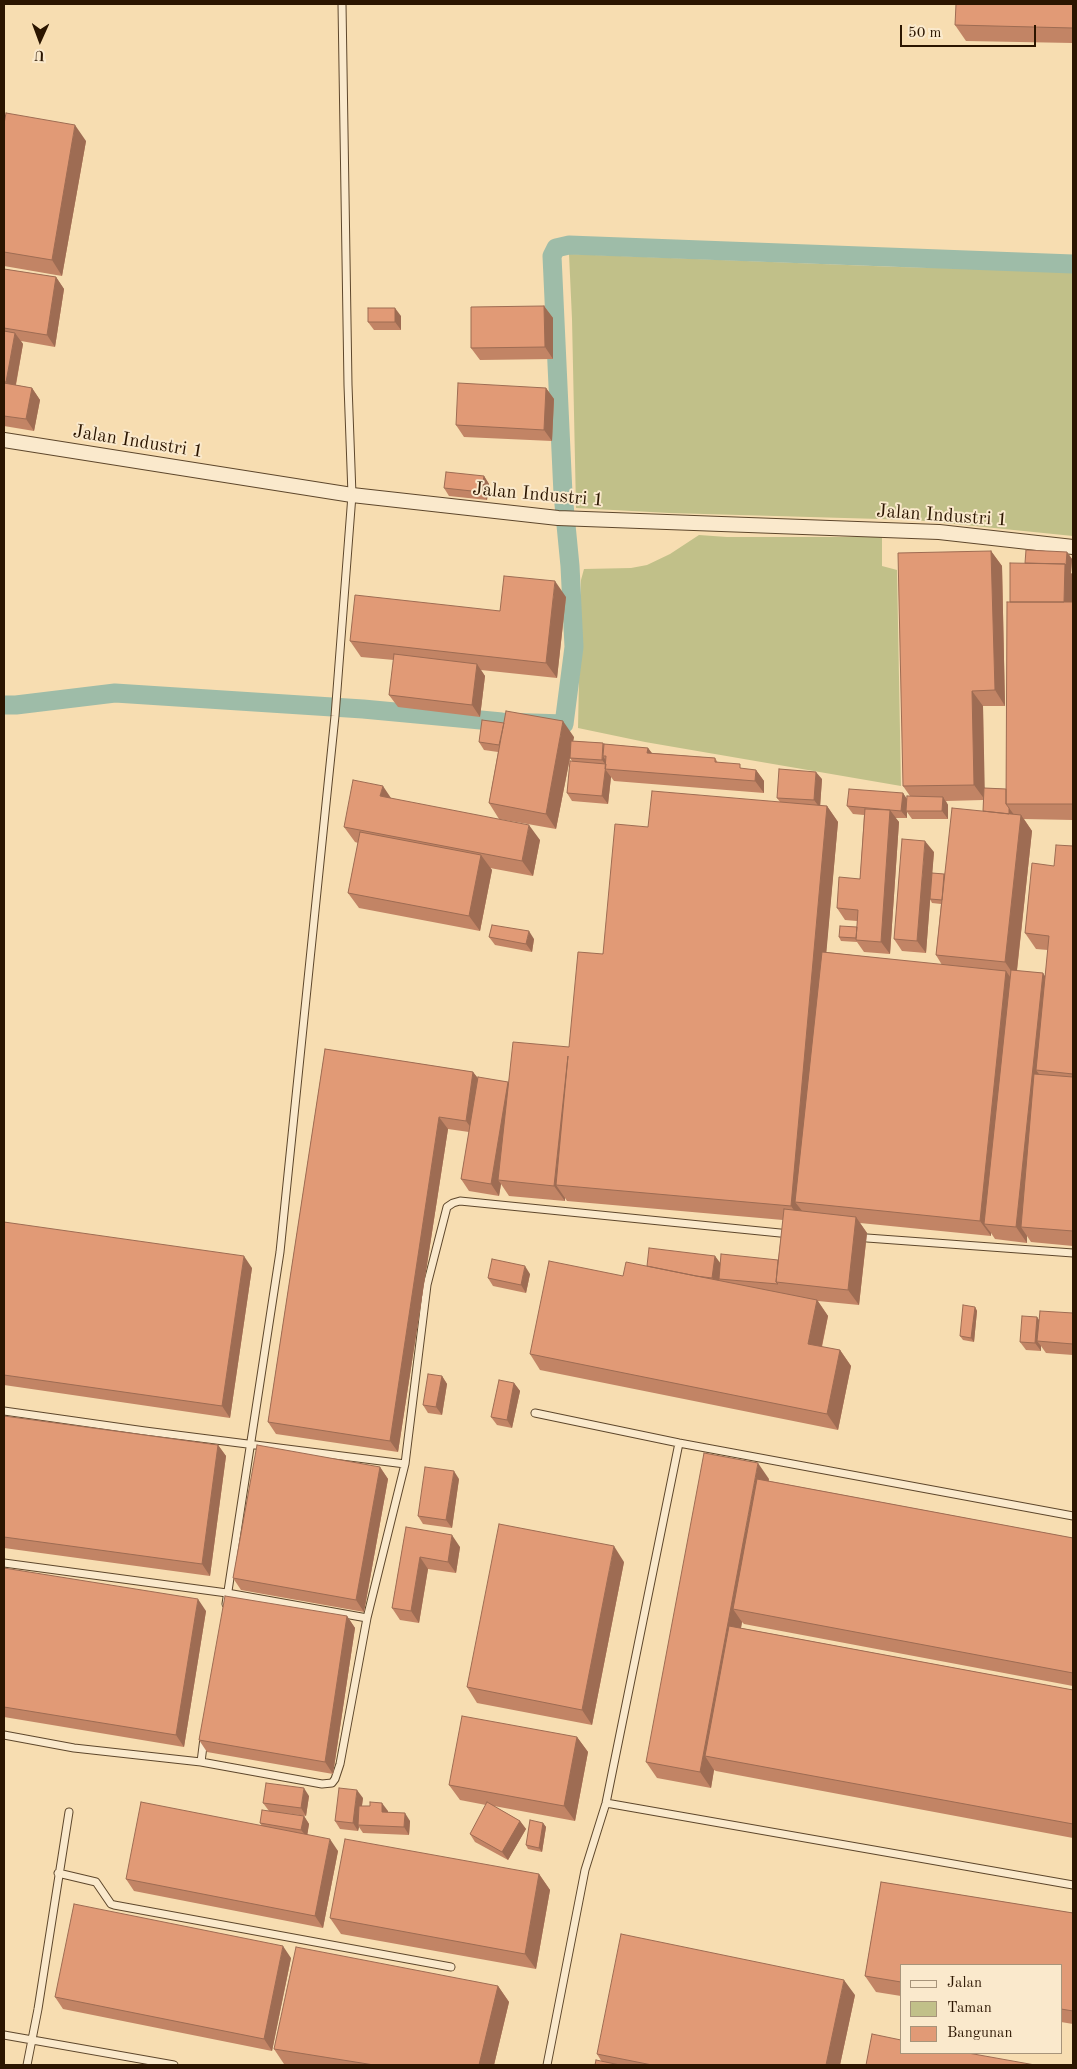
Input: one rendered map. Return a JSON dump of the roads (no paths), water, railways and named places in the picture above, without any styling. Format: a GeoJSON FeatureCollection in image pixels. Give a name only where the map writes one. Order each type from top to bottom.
{"type":"FeatureCollection","features":[{"type":"Feature","properties":{"kind":"street","name":"Jalan Industri 1"},"geometry":{"type":"LineString","coordinates":[[4,440],[352,495],[564,519],[938,532],[1073,547]]}},
{"type":"Feature","properties":{"kind":"lane"},"geometry":{"type":"LineString","coordinates":[[224,1612],[280,1252],[335,716],[352,495],[348,385],[342,4]]}},
{"type":"Feature","properties":{"kind":"lane"},"geometry":{"type":"LineString","coordinates":[[4,1735],[74,1748],[201,1762],[322,1784],[332,1783],[336,1779],[340,1764],[367,1618],[405,1464],[428,1285],[447,1207],[460,1201],[793,1234]]}},
{"type":"Feature","properties":{"kind":"lane"},"geometry":{"type":"LineString","coordinates":[[867,1238],[1073,1253]]}},
{"type":"Feature","properties":{"kind":"lane"},"geometry":{"type":"LineString","coordinates":[[4,1412],[405,1464]]}},
{"type":"Feature","properties":{"kind":"lane"},"geometry":{"type":"LineString","coordinates":[[535,1413],[679,1443],[1073,1516]]}},
{"type":"Feature","properties":{"kind":"lane"},"geometry":{"type":"LineString","coordinates":[[547,2065],[585,1870],[606,1802],[679,1443]]}},
{"type":"Feature","properties":{"kind":"lane"},"geometry":{"type":"LineString","coordinates":[[4,1563],[227,1593],[367,1618]]}},
{"type":"Feature","properties":{"kind":"lane"},"geometry":{"type":"LineString","coordinates":[[201,1762],[205,1734]]}},
{"type":"Feature","properties":{"kind":"lane"},"geometry":{"type":"LineString","coordinates":[[606,1802],[1073,1885]]}},
{"type":"Feature","properties":{"kind":"lane"},"geometry":{"type":"LineString","coordinates":[[27,2065],[68,1812]]}},
{"type":"Feature","properties":{"kind":"lane"},"geometry":{"type":"LineString","coordinates":[[58,1873],[96,1882],[111,1904],[114,1905],[451,1967]]}},
{"type":"Feature","properties":{"kind":"lane"},"geometry":{"type":"LineString","coordinates":[[4,2035],[174,2065]]}},
{"type":"Feature","properties":{"kind":"waterway"},"geometry":{"type":"LineString","coordinates":[[4,705],[115,693],[363,709],[502,722],[564,724],[574,647],[570,566],[563,494],[552,256],[556,248],[569,245],[1073,264]]}}]}
